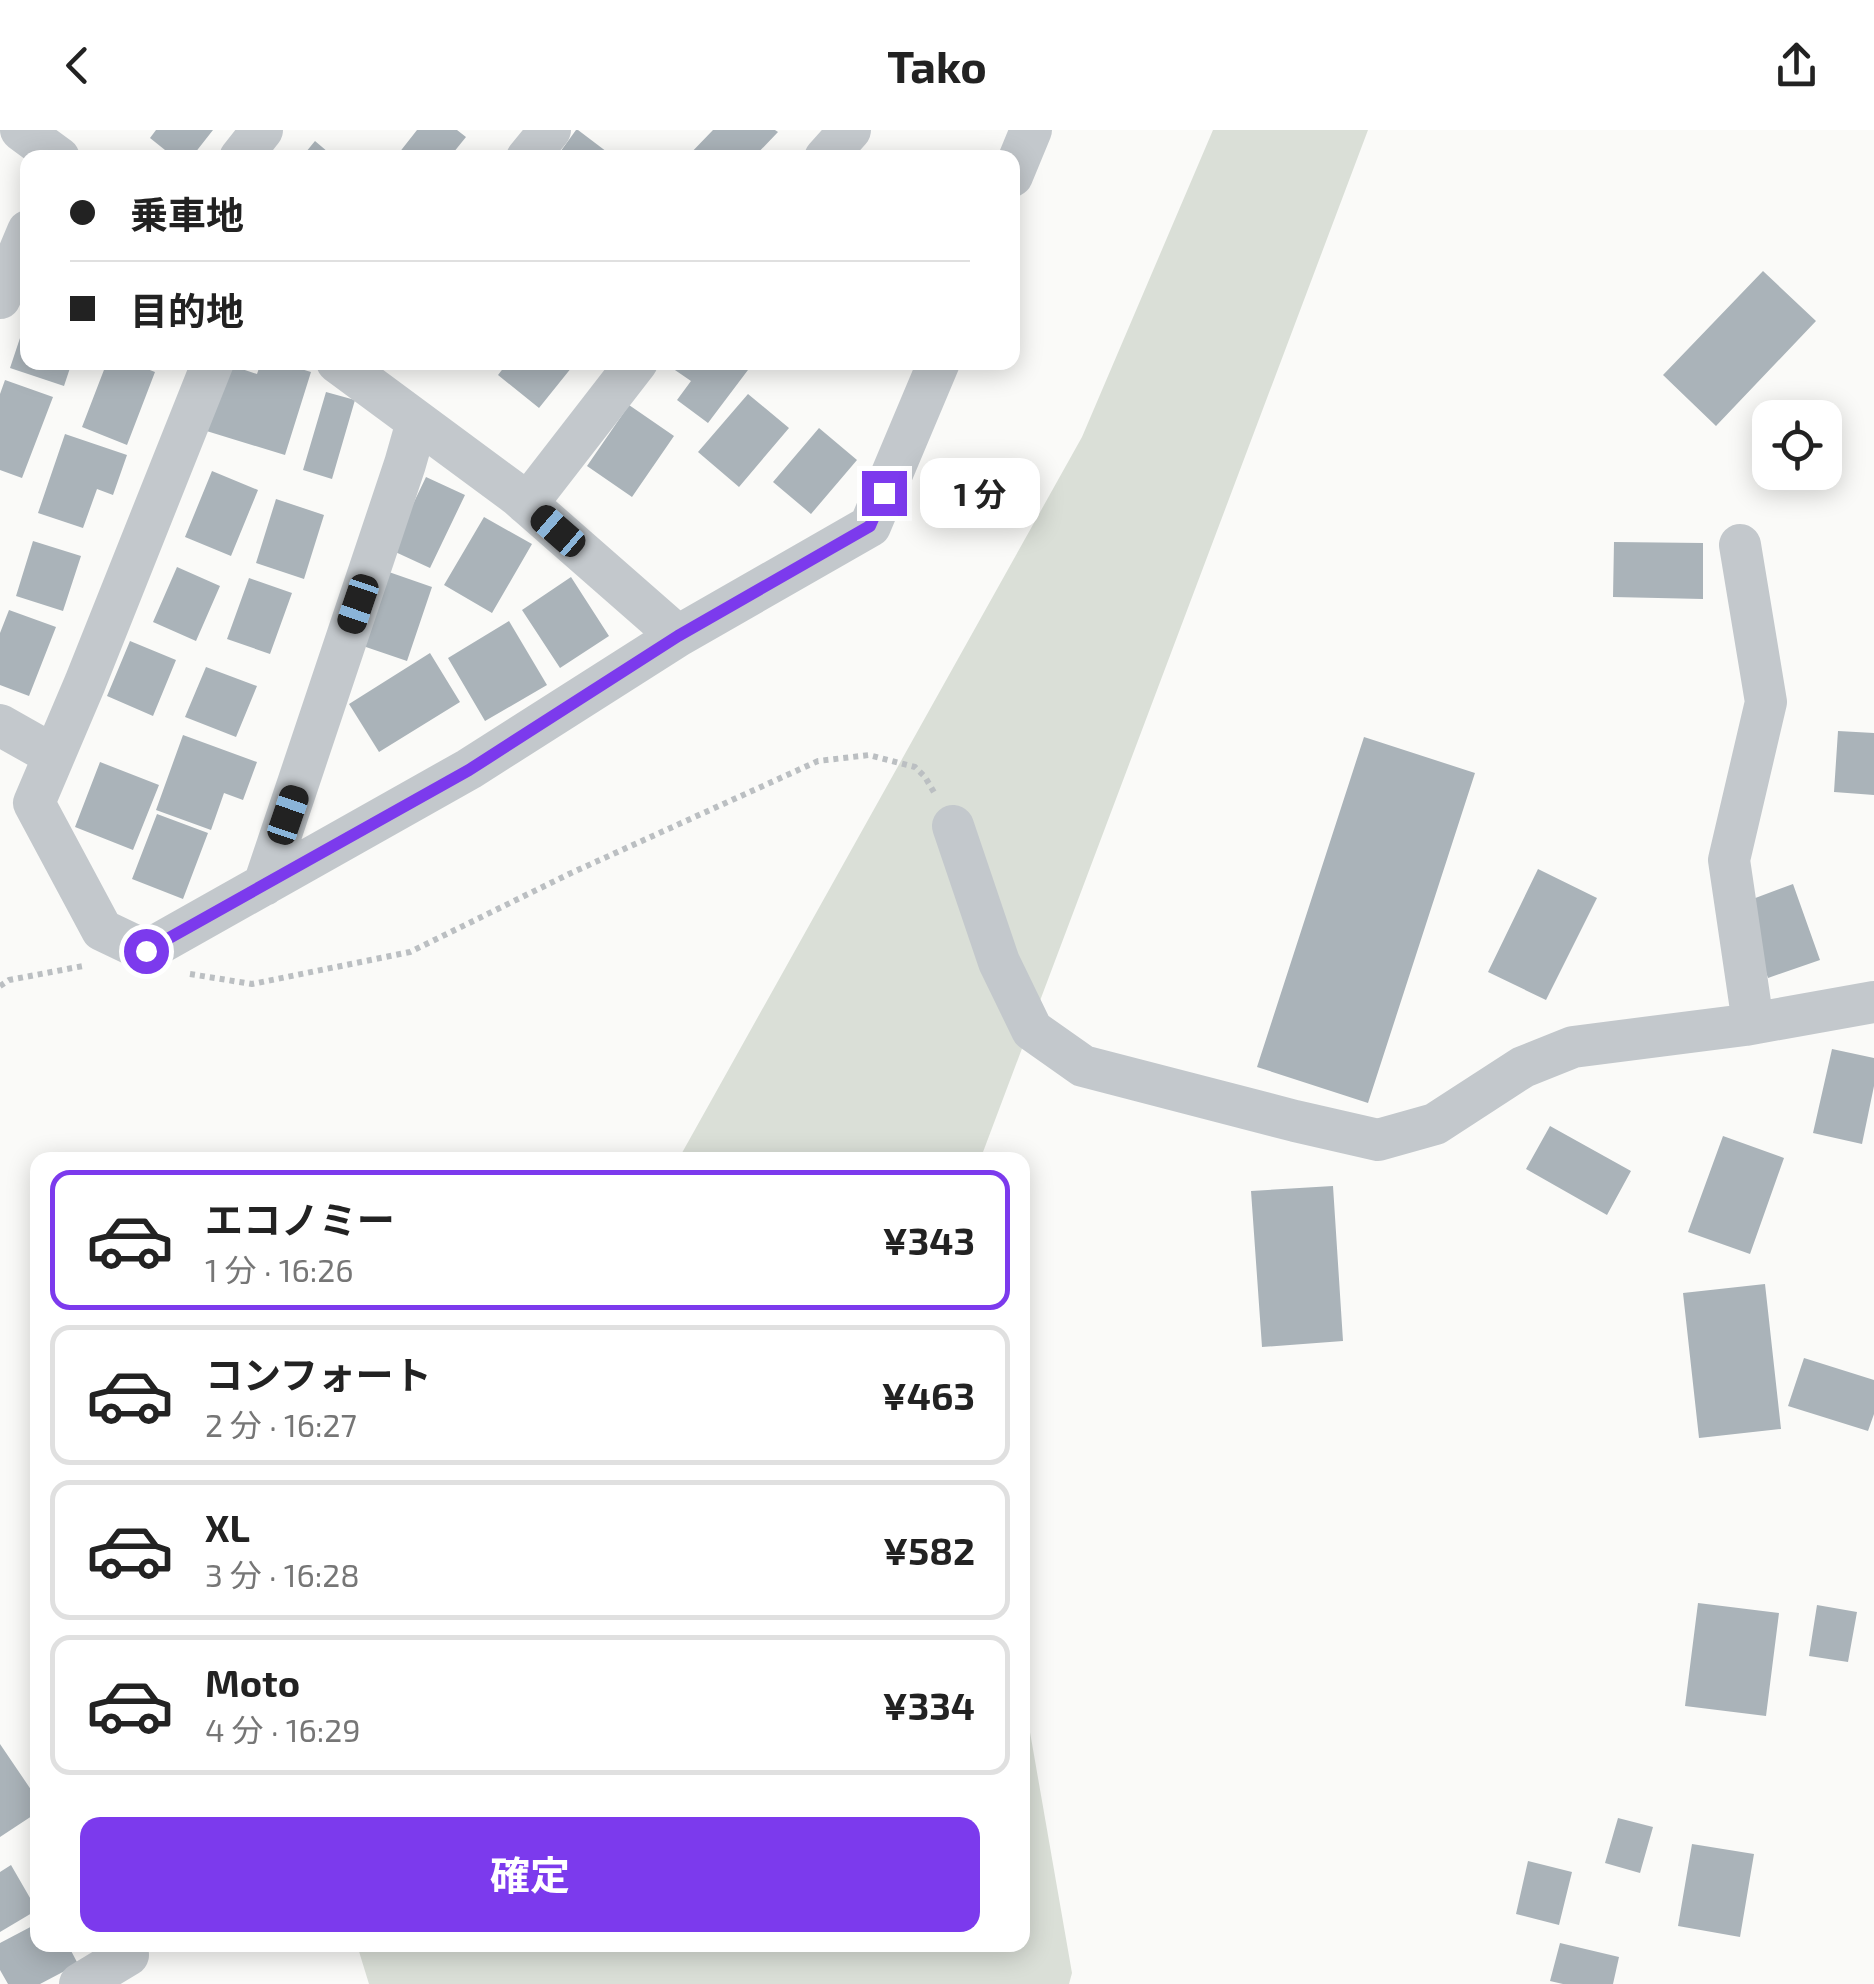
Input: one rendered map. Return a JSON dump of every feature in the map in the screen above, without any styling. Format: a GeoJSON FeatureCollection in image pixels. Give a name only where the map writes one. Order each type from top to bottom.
{"type":"FeatureCollection","features":[{"type":"Feature","properties":{"kind":"street"},"geometry":{"type":"LineString","coordinates":[[21,130],[48,150]]}},
{"type":"Feature","properties":{"kind":"street"},"geometry":{"type":"LineString","coordinates":[[246,150],[262,130]]}},
{"type":"Feature","properties":{"kind":"street"},"geometry":{"type":"LineString","coordinates":[[534,150],[550,130]]}},
{"type":"Feature","properties":{"kind":"street"},"geometry":{"type":"LineString","coordinates":[[831,150],[850,130]]}},
{"type":"Feature","properties":{"kind":"street"},"geometry":{"type":"LineString","coordinates":[[1020,157],[1031,130]]}},
{"type":"Feature","properties":{"kind":"street"},"geometry":{"type":"LineString","coordinates":[[0,298],[20,249]]}},
{"type":"Feature","properties":{"kind":"street"},"geometry":{"type":"LineString","coordinates":[[210,370],[34,803],[102,930],[146,951],[469,770],[678,636],[870,526],[936,370]]}},
{"type":"Feature","properties":{"kind":"street"},"geometry":{"type":"LineString","coordinates":[[354,370],[527,504],[678,636]]}},
{"type":"Feature","properties":{"kind":"street"},"geometry":{"type":"LineString","coordinates":[[527,504],[631,370]]}},
{"type":"Feature","properties":{"kind":"street"},"geometry":{"type":"LineString","coordinates":[[264,885],[417,422]]}},
{"type":"Feature","properties":{"kind":"street"},"geometry":{"type":"LineString","coordinates":[[1740,545],[1766,702],[1729,860],[1753,1023]]}},
{"type":"Feature","properties":{"kind":"street"},"geometry":{"type":"LineString","coordinates":[[0,725],[53,755]]}},
{"type":"Feature","properties":{"kind":"street"},"geometry":{"type":"LineString","coordinates":[[953,826],[999,962],[1032,1030],[1083,1066],[1378,1140],[1435,1124],[1524,1068],[1573,1047],[1874,1002]]}},
{"type":"Feature","properties":{"kind":"street"},"geometry":{"type":"LineString","coordinates":[[80,1984],[128,1955]]}},
{"type":"Feature","properties":{"kind":"path"},"geometry":{"type":"LineString","coordinates":[[179,972],[252,984],[410,952],[569,874],[818,762],[869,754],[915,768],[925,777],[953,826]]}},
{"type":"Feature","properties":{"kind":"path"},"geometry":{"type":"LineString","coordinates":[[0,986],[9,980],[94,966]]}},
{"type":"Feature","properties":{"kind":"shaded area"},"geometry":{"type":"Polygon","coordinates":[[[1213,130],[1368,130],[983,1152],[682,1152],[1082,437],[1213,130]]]}},
{"type":"Feature","properties":{"kind":"shaded area"},"geometry":{"type":"Polygon","coordinates":[[[1030,1732],[1072,1973],[1069,1984],[369,1984],[359,1952],[1030,1952],[1030,1732]]]}},
{"type":"Feature","properties":{"kind":"building"},"geometry":{"type":"Polygon","coordinates":[[[156,130],[213,130],[197,150],[165,150],[150,138],[156,130]]]}},
{"type":"Feature","properties":{"kind":"building"},"geometry":{"type":"Polygon","coordinates":[[[417,130],[457,130],[466,137],[455,150],[401,150],[417,130]]]}},
{"type":"Feature","properties":{"kind":"building"},"geometry":{"type":"Polygon","coordinates":[[[578,130],[604,150],[562,150],[578,130]]]}},
{"type":"Feature","properties":{"kind":"building"},"geometry":{"type":"Polygon","coordinates":[[[713,130],[778,132],[761,150],[694,150],[713,130]]]}},
{"type":"Feature","properties":{"kind":"building"},"geometry":{"type":"Polygon","coordinates":[[[315,141],[326,150],[308,150],[315,141]]]}},
{"type":"Feature","properties":{"kind":"building"},"geometry":{"type":"Polygon","coordinates":[[[1763,271],[1816,321],[1716,426],[1663,375],[1763,271]]]}},
{"type":"Feature","properties":{"kind":"building"},"geometry":{"type":"Polygon","coordinates":[[[20,338],[20,370],[69,370],[64,386],[10,368],[20,338]]]}},
{"type":"Feature","properties":{"kind":"building"},"geometry":{"type":"Polygon","coordinates":[[[104,370],[155,372],[127,445],[82,427],[104,370]]]}},
{"type":"Feature","properties":{"kind":"building"},"geometry":{"type":"Polygon","coordinates":[[[218,370],[257,374],[258,370],[311,372],[285,455],[200,429],[218,370]]]}},
{"type":"Feature","properties":{"kind":"building"},"geometry":{"type":"Polygon","coordinates":[[[502,370],[570,370],[539,408],[498,375],[502,370]]]}},
{"type":"Feature","properties":{"kind":"building"},"geometry":{"type":"Polygon","coordinates":[[[675,370],[748,370],[708,423],[677,400],[691,381],[675,370]]]}},
{"type":"Feature","properties":{"kind":"building"},"geometry":{"type":"Polygon","coordinates":[[[5,380],[53,397],[22,478],[0,470],[0,394],[5,380]]]}},
{"type":"Feature","properties":{"kind":"building"},"geometry":{"type":"Polygon","coordinates":[[[326,392],[355,400],[332,479],[303,470],[326,392]]]}},
{"type":"Feature","properties":{"kind":"building"},"geometry":{"type":"Polygon","coordinates":[[[748,394],[789,428],[739,487],[698,452],[748,394]]]}},
{"type":"Feature","properties":{"kind":"building"},"geometry":{"type":"Polygon","coordinates":[[[629,405],[674,436],[632,497],[587,466],[629,405]]]}},
{"type":"Feature","properties":{"kind":"building"},"geometry":{"type":"Polygon","coordinates":[[[819,428],[857,460],[811,514],[773,482],[819,428]]]}},
{"type":"Feature","properties":{"kind":"building"},"geometry":{"type":"Polygon","coordinates":[[[65,434],[127,455],[113,495],[97,489],[83,528],[38,513],[65,434]]]}},
{"type":"Feature","properties":{"kind":"building"},"geometry":{"type":"Polygon","coordinates":[[[212,471],[258,490],[231,556],[185,537],[212,471]]]}},
{"type":"Feature","properties":{"kind":"building"},"geometry":{"type":"Polygon","coordinates":[[[426,477],[465,495],[430,568],[391,550],[426,477]]]}},
{"type":"Feature","properties":{"kind":"building"},"geometry":{"type":"Polygon","coordinates":[[[276,499],[324,515],[304,579],[256,563],[276,499]]]}},
{"type":"Feature","properties":{"kind":"building"},"geometry":{"type":"Polygon","coordinates":[[[484,517],[532,544],[492,613],[444,585],[484,517]]]}},
{"type":"Feature","properties":{"kind":"building"},"geometry":{"type":"Polygon","coordinates":[[[33,541],[81,556],[63,611],[16,596],[33,541]]]}},
{"type":"Feature","properties":{"kind":"building"},"geometry":{"type":"Polygon","coordinates":[[[1614,542],[1703,543],[1703,599],[1613,597],[1614,542]]]}},
{"type":"Feature","properties":{"kind":"building"},"geometry":{"type":"Polygon","coordinates":[[[177,567],[220,586],[196,641],[153,622],[177,567]]]}},
{"type":"Feature","properties":{"kind":"building"},"geometry":{"type":"Polygon","coordinates":[[[386,571],[432,587],[407,661],[360,645],[386,571]]]}},
{"type":"Feature","properties":{"kind":"building"},"geometry":{"type":"Polygon","coordinates":[[[571,577],[609,636],[560,668],[522,610],[571,577]]]}},
{"type":"Feature","properties":{"kind":"building"},"geometry":{"type":"Polygon","coordinates":[[[249,578],[292,593],[270,654],[227,639],[249,578]]]}},
{"type":"Feature","properties":{"kind":"building"},"geometry":{"type":"Polygon","coordinates":[[[9,610],[56,627],[29,696],[0,685],[0,633],[9,610]]]}},
{"type":"Feature","properties":{"kind":"building"},"geometry":{"type":"Polygon","coordinates":[[[509,621],[547,685],[485,721],[448,658],[509,621]]]}},
{"type":"Feature","properties":{"kind":"building"},"geometry":{"type":"Polygon","coordinates":[[[130,641],[176,660],[153,716],[107,696],[130,641]]]}},
{"type":"Feature","properties":{"kind":"building"},"geometry":{"type":"Polygon","coordinates":[[[430,653],[460,702],[379,752],[349,704],[430,653]]]}},
{"type":"Feature","properties":{"kind":"building"},"geometry":{"type":"Polygon","coordinates":[[[206,667],[257,686],[236,737],[185,717],[206,667]]]}},
{"type":"Feature","properties":{"kind":"building"},"geometry":{"type":"Polygon","coordinates":[[[1838,731],[1874,733],[1874,795],[1834,792],[1838,731]]]}},
{"type":"Feature","properties":{"kind":"building"},"geometry":{"type":"Polygon","coordinates":[[[183,735],[257,762],[243,800],[224,793],[211,830],[156,810],[183,735]]]}},
{"type":"Feature","properties":{"kind":"building"},"geometry":{"type":"Polygon","coordinates":[[[1364,737],[1475,773],[1368,1103],[1257,1067],[1364,737]]]}},
{"type":"Feature","properties":{"kind":"building"},"geometry":{"type":"Polygon","coordinates":[[[100,762],[159,785],[133,850],[75,827],[100,762]]]}},
{"type":"Feature","properties":{"kind":"building"},"geometry":{"type":"Polygon","coordinates":[[[157,814],[208,833],[183,899],[132,879],[157,814]]]}},
{"type":"Feature","properties":{"kind":"building"},"geometry":{"type":"Polygon","coordinates":[[[1538,869],[1597,898],[1546,1000],[1488,972],[1538,869]]]}},
{"type":"Feature","properties":{"kind":"building"},"geometry":{"type":"Polygon","coordinates":[[[1793,884],[1820,960],[1768,978],[1742,903],[1793,884]]]}},
{"type":"Feature","properties":{"kind":"building"},"geometry":{"type":"Polygon","coordinates":[[[1832,1049],[1874,1058],[1874,1086],[1862,1144],[1813,1133],[1832,1049]]]}},
{"type":"Feature","properties":{"kind":"building"},"geometry":{"type":"Polygon","coordinates":[[[1550,1126],[1631,1171],[1607,1215],[1526,1169],[1550,1126]]]}},
{"type":"Feature","properties":{"kind":"building"},"geometry":{"type":"Polygon","coordinates":[[[1723,1136],[1784,1158],[1750,1254],[1688,1232],[1723,1136]]]}},
{"type":"Feature","properties":{"kind":"building"},"geometry":{"type":"Polygon","coordinates":[[[1333,1186],[1343,1341],[1262,1347],[1251,1191],[1333,1186]]]}},
{"type":"Feature","properties":{"kind":"building"},"geometry":{"type":"Polygon","coordinates":[[[1765,1284],[1781,1429],[1699,1438],[1683,1293],[1765,1284]]]}},
{"type":"Feature","properties":{"kind":"building"},"geometry":{"type":"Polygon","coordinates":[[[1804,1358],[1874,1380],[1874,1414],[1868,1431],[1788,1406],[1804,1358]]]}},
{"type":"Feature","properties":{"kind":"building"},"geometry":{"type":"Polygon","coordinates":[[[1698,1603],[1779,1613],[1766,1716],[1685,1706],[1698,1603]]]}},
{"type":"Feature","properties":{"kind":"building"},"geometry":{"type":"Polygon","coordinates":[[[1817,1605],[1857,1612],[1848,1662],[1809,1656],[1817,1605]]]}},
{"type":"Feature","properties":{"kind":"building"},"geometry":{"type":"Polygon","coordinates":[[[0,1744],[30,1788],[30,1817],[0,1837],[0,1744]]]}},
{"type":"Feature","properties":{"kind":"building"},"geometry":{"type":"Polygon","coordinates":[[[1618,1818],[1653,1827],[1640,1873],[1605,1863],[1618,1818]]]}},
{"type":"Feature","properties":{"kind":"building"},"geometry":{"type":"Polygon","coordinates":[[[1692,1844],[1754,1854],[1740,1937],[1678,1926],[1692,1844]]]}},
{"type":"Feature","properties":{"kind":"building"},"geometry":{"type":"Polygon","coordinates":[[[1528,1861],[1572,1872],[1559,1925],[1516,1914],[1528,1861]]]}},
{"type":"Feature","properties":{"kind":"building"},"geometry":{"type":"Polygon","coordinates":[[[11,1865],[30,1898],[30,1914],[0,1932],[0,1872],[11,1865]]]}},
{"type":"Feature","properties":{"kind":"building"},"geometry":{"type":"Polygon","coordinates":[[[30,1927],[30,1952],[72,1952],[78,1964],[40,1984],[8,1984],[0,1970],[0,1943],[30,1927]]]}},
{"type":"Feature","properties":{"kind":"building"},"geometry":{"type":"Polygon","coordinates":[[[1560,1943],[1619,1957],[1613,1984],[1550,1981],[1560,1943]]]}},
{"type":"Feature","properties":{"kind":"route"},"geometry":{"type":"LineString","coordinates":[[146,951],[469,770],[678,636],[870,526],[884,493]]}}]}
